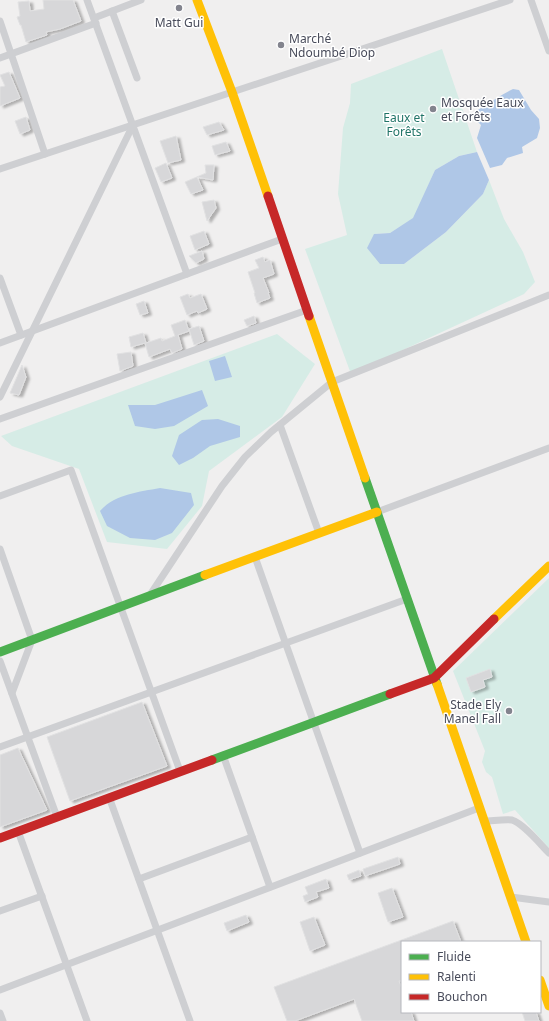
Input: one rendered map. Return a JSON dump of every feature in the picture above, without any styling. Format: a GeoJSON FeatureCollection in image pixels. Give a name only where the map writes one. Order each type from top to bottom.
{"type":"FeatureCollection","features":[{"type":"Feature","properties":{"kind":"street"},"geometry":{"type":"LineString","coordinates":[[87,0],[187,274]]}},
{"type":"Feature","properties":{"kind":"street"},"geometry":{"type":"LineString","coordinates":[[0,58],[95,21],[112,11],[141,0]]}},
{"type":"Feature","properties":{"kind":"street"},"geometry":{"type":"LineString","coordinates":[[197,0],[232,92],[526,941]]}},
{"type":"Feature","properties":{"kind":"street"},"geometry":{"type":"LineString","coordinates":[[0,169],[510,0]]}},
{"type":"Feature","properties":{"kind":"street"},"geometry":{"type":"LineString","coordinates":[[531,0],[549,51]]}},
{"type":"Feature","properties":{"kind":"street"},"geometry":{"type":"LineString","coordinates":[[112,11],[137,78]]}},
{"type":"Feature","properties":{"kind":"street"},"geometry":{"type":"LineString","coordinates":[[0,21],[45,154]]}},
{"type":"Feature","properties":{"kind":"street"},"geometry":{"type":"LineString","coordinates":[[0,397],[133,125]]}},
{"type":"Feature","properties":{"kind":"street"},"geometry":{"type":"LineString","coordinates":[[0,343],[282,239]]}},
{"type":"Feature","properties":{"kind":"street"},"geometry":{"type":"LineString","coordinates":[[0,278],[21,335]]}},
{"type":"Feature","properties":{"kind":"street"},"geometry":{"type":"LineString","coordinates":[[150,595],[222,486],[245,457],[280,425],[332,382],[549,295]]}},
{"type":"Feature","properties":{"kind":"street"},"geometry":{"type":"LineString","coordinates":[[0,419],[307,310]]}},
{"type":"Feature","properties":{"kind":"street"},"geometry":{"type":"LineString","coordinates":[[280,425],[319,534]]}},
{"type":"Feature","properties":{"kind":"street"},"geometry":{"type":"LineString","coordinates":[[0,652],[549,448]]}},
{"type":"Feature","properties":{"kind":"street"},"geometry":{"type":"LineString","coordinates":[[0,496],[71,470],[180,771]]}},
{"type":"Feature","properties":{"kind":"street"},"geometry":{"type":"LineString","coordinates":[[0,549],[32,640],[12,693]]}},
{"type":"Feature","properties":{"kind":"street"},"geometry":{"type":"LineString","coordinates":[[255,557],[360,853]]}},
{"type":"Feature","properties":{"kind":"street"},"geometry":{"type":"LineString","coordinates":[[0,838],[434,678],[549,566]]}},
{"type":"Feature","properties":{"kind":"street"},"geometry":{"type":"LineString","coordinates":[[0,748],[407,599]]}},
{"type":"Feature","properties":{"kind":"street"},"geometry":{"type":"LineString","coordinates":[[0,661],[57,817]]}},
{"type":"Feature","properties":{"kind":"street"},"geometry":{"type":"LineString","coordinates":[[223,755],[270,887]]}},
{"type":"Feature","properties":{"kind":"street"},"geometry":{"type":"LineString","coordinates":[[109,797],[190,1021]]}},
{"type":"Feature","properties":{"kind":"street"},"geometry":{"type":"LineString","coordinates":[[0,990],[479,808]]}},
{"type":"Feature","properties":{"kind":"street"},"geometry":{"type":"LineString","coordinates":[[484,821],[512,820],[531,834],[549,853]]}},
{"type":"Feature","properties":{"kind":"street"},"geometry":{"type":"LineString","coordinates":[[18,831],[87,1021]]}},
{"type":"Feature","properties":{"kind":"street"},"geometry":{"type":"LineString","coordinates":[[139,879],[252,837]]}},
{"type":"Feature","properties":{"kind":"street"},"geometry":{"type":"LineString","coordinates":[[0,911],[42,896]]}},
{"type":"Feature","properties":{"kind":"street"},"geometry":{"type":"LineString","coordinates":[[511,897],[549,902]]}},
{"type":"Feature","properties":{"kind":"street"},"geometry":{"type":"LineString","coordinates":[[541,983],[549,1006]]}},
{"type":"Feature","properties":{"kind":"street"},"geometry":{"type":"LineString","coordinates":[[0,1013],[3,1021]]}},
{"type":"Feature","properties":{"kind":"green space","name":"Eaux et Forêts"},"geometry":{"type":"Polygon","coordinates":[[[442,49],[477,152],[459,156],[435,170],[414,218],[390,233],[374,234],[404,264],[446,232],[483,194],[489,180],[504,219],[523,252],[535,282],[524,294],[351,374],[305,249],[347,235],[338,194],[343,128],[350,103],[351,84],[442,49]]]}},
{"type":"Feature","properties":{"kind":"green space"},"geometry":{"type":"Polygon","coordinates":[[[277,334],[315,364],[282,417],[209,471],[202,506],[167,549],[107,542],[79,469],[12,446],[1,436],[277,334]]]}},
{"type":"Feature","properties":{"kind":"green space","name":"Stade Ely Manel Fall"},"geometry":{"type":"Polygon","coordinates":[[[549,578],[549,848],[515,810],[503,814],[492,777],[486,772],[482,762],[485,751],[453,671],[549,578]]]}},
{"type":"Feature","properties":{"kind":"water"},"geometry":{"type":"Polygon","coordinates":[[[513,89],[519,90],[531,110],[539,119],[540,128],[537,138],[522,147],[523,153],[507,158],[502,165],[490,168],[477,138],[481,125],[477,121],[476,111],[513,89]]]}},
{"type":"Feature","properties":{"kind":"water"},"geometry":{"type":"Polygon","coordinates":[[[477,152],[489,180],[483,194],[446,232],[404,264],[380,264],[367,248],[374,234],[390,233],[413,218],[435,170],[459,156],[477,152]]]}},
{"type":"Feature","properties":{"kind":"water"},"geometry":{"type":"Polygon","coordinates":[[[225,356],[232,377],[215,381],[209,361],[225,356]]]}},
{"type":"Feature","properties":{"kind":"water"},"geometry":{"type":"Polygon","coordinates":[[[202,390],[208,406],[174,426],[155,429],[135,426],[128,405],[155,405],[202,390]]]}},
{"type":"Feature","properties":{"kind":"water"},"geometry":{"type":"Polygon","coordinates":[[[218,419],[240,426],[240,437],[210,446],[193,458],[179,465],[172,456],[179,435],[202,420],[218,419]]]}},
{"type":"Feature","properties":{"kind":"water"},"geometry":{"type":"Polygon","coordinates":[[[160,488],[191,493],[194,505],[172,533],[155,540],[130,538],[107,526],[100,511],[106,505],[120,497],[160,488]]]}},
{"type":"Feature","properties":{"kind":"building"},"geometry":{"type":"Polygon","coordinates":[[[43,0],[73,0],[81,21],[60,29],[46,32],[47,35],[26,42],[17,17],[20,16],[18,2],[29,1],[30,11],[44,9],[43,0]]]}},
{"type":"Feature","properties":{"kind":"building"},"geometry":{"type":"Polygon","coordinates":[[[9,72],[20,98],[0,106],[0,87],[5,86],[0,75],[9,72]]]}},
{"type":"Feature","properties":{"kind":"building"},"geometry":{"type":"Polygon","coordinates":[[[26,117],[30,130],[20,134],[15,121],[26,117]]]}},
{"type":"Feature","properties":{"kind":"building"},"geometry":{"type":"Polygon","coordinates":[[[219,122],[224,130],[207,135],[203,127],[219,122]]]}},
{"type":"Feature","properties":{"kind":"building"},"geometry":{"type":"Polygon","coordinates":[[[176,136],[181,160],[168,163],[160,141],[176,136]]]}},
{"type":"Feature","properties":{"kind":"building"},"geometry":{"type":"Polygon","coordinates":[[[226,142],[230,151],[215,155],[212,146],[226,142]]]}},
{"type":"Feature","properties":{"kind":"building"},"geometry":{"type":"Polygon","coordinates":[[[166,163],[172,178],[161,182],[155,168],[166,163]]]}},
{"type":"Feature","properties":{"kind":"building"},"geometry":{"type":"Polygon","coordinates":[[[205,165],[214,165],[213,180],[197,177],[203,190],[191,194],[185,182],[206,173],[205,165]]]}},
{"type":"Feature","properties":{"kind":"building"},"geometry":{"type":"Polygon","coordinates":[[[214,200],[216,208],[207,221],[202,202],[214,200]]]}},
{"type":"Feature","properties":{"kind":"building"},"geometry":{"type":"Polygon","coordinates":[[[204,231],[209,244],[195,250],[190,236],[204,231]]]}},
{"type":"Feature","properties":{"kind":"building"},"geometry":{"type":"Polygon","coordinates":[[[202,251],[204,259],[196,263],[189,256],[202,251]]]}},
{"type":"Feature","properties":{"kind":"building"},"geometry":{"type":"Polygon","coordinates":[[[263,257],[265,262],[270,260],[274,274],[263,278],[270,298],[257,303],[248,272],[259,268],[255,260],[263,257]]]}},
{"type":"Feature","properties":{"kind":"building"},"geometry":{"type":"Polygon","coordinates":[[[188,294],[190,298],[201,294],[207,309],[198,313],[197,311],[187,315],[180,297],[188,294]]]}},
{"type":"Feature","properties":{"kind":"building"},"geometry":{"type":"Polygon","coordinates":[[[144,301],[148,313],[140,315],[136,304],[144,301]]]}},
{"type":"Feature","properties":{"kind":"building"},"geometry":{"type":"Polygon","coordinates":[[[254,316],[256,323],[247,326],[244,320],[254,316]]]}},
{"type":"Feature","properties":{"kind":"building"},"geometry":{"type":"Polygon","coordinates":[[[185,320],[189,331],[178,335],[182,349],[172,353],[170,349],[149,357],[145,343],[131,347],[129,337],[143,333],[146,343],[161,338],[162,341],[175,336],[171,325],[185,320]]]}},
{"type":"Feature","properties":{"kind":"building"},"geometry":{"type":"Polygon","coordinates":[[[199,326],[204,341],[194,345],[189,329],[199,326]]]}},
{"type":"Feature","properties":{"kind":"building"},"geometry":{"type":"Polygon","coordinates":[[[131,352],[133,366],[120,371],[117,354],[131,352]]]}},
{"type":"Feature","properties":{"kind":"building"},"geometry":{"type":"Polygon","coordinates":[[[22,365],[26,377],[19,395],[10,393],[22,365]]]}},
{"type":"Feature","properties":{"kind":"building"},"geometry":{"type":"Polygon","coordinates":[[[490,669],[492,677],[483,680],[485,687],[471,692],[466,678],[490,669]]]}},
{"type":"Feature","properties":{"kind":"building"},"geometry":{"type":"Polygon","coordinates":[[[142,702],[167,766],[70,801],[47,737],[142,702]]]}},
{"type":"Feature","properties":{"kind":"building"},"geometry":{"type":"Polygon","coordinates":[[[18,748],[47,810],[0,827],[0,755],[18,748]]]}},
{"type":"Feature","properties":{"kind":"building"},"geometry":{"type":"Polygon","coordinates":[[[398,857],[400,864],[365,876],[363,869],[398,857]]]}},
{"type":"Feature","properties":{"kind":"building"},"geometry":{"type":"Polygon","coordinates":[[[359,870],[361,876],[349,880],[347,875],[359,870]]]}},
{"type":"Feature","properties":{"kind":"building"},"geometry":{"type":"Polygon","coordinates":[[[326,879],[329,888],[316,892],[318,897],[305,902],[303,896],[308,894],[305,887],[326,879]]]}},
{"type":"Feature","properties":{"kind":"building"},"geometry":{"type":"Polygon","coordinates":[[[392,888],[403,917],[388,922],[378,893],[392,888]]]}},
{"type":"Feature","properties":{"kind":"building"},"geometry":{"type":"Polygon","coordinates":[[[246,915],[249,922],[227,931],[224,923],[246,915]]]}},
{"type":"Feature","properties":{"kind":"building"},"geometry":{"type":"Polygon","coordinates":[[[314,917],[325,945],[310,951],[300,922],[314,917]]]}},
{"type":"Feature","properties":{"kind":"building"},"geometry":{"type":"Polygon","coordinates":[[[453,921],[461,941],[401,941],[401,981],[399,981],[401,986],[401,1013],[411,1013],[414,1021],[362,1021],[354,999],[295,1021],[287,1021],[274,987],[453,921]]]}},
{"type":"Feature","properties":{"kind":"building"},"geometry":{"type":"Polygon","coordinates":[[[522,1013],[536,1013],[539,1021],[525,1021],[522,1013]]]}},
{"type":"Feature","properties":{"kind":"traffic: fast"},"geometry":{"type":"LineString","coordinates":[[365,478],[437,684]]}},
{"type":"Feature","properties":{"kind":"traffic: fast"},"geometry":{"type":"LineString","coordinates":[[0,652],[205,575]]}},
{"type":"Feature","properties":{"kind":"traffic: fast"},"geometry":{"type":"LineString","coordinates":[[212,760],[390,694]]}},
{"type":"Feature","properties":{"kind":"traffic: slow"},"geometry":{"type":"LineString","coordinates":[[197,0],[232,92],[268,196]]}},
{"type":"Feature","properties":{"kind":"traffic: slow"},"geometry":{"type":"LineString","coordinates":[[309,316],[365,478]]}},
{"type":"Feature","properties":{"kind":"traffic: slow"},"geometry":{"type":"LineString","coordinates":[[205,575],[377,512]]}},
{"type":"Feature","properties":{"kind":"traffic: slow"},"geometry":{"type":"LineString","coordinates":[[494,619],[549,566]]}},
{"type":"Feature","properties":{"kind":"traffic: slow"},"geometry":{"type":"LineString","coordinates":[[437,684],[526,941]]}},
{"type":"Feature","properties":{"kind":"traffic: slow"},"geometry":{"type":"LineString","coordinates":[[541,983],[549,1006]]}},
{"type":"Feature","properties":{"kind":"traffic: jam"},"geometry":{"type":"LineString","coordinates":[[268,196],[309,316]]}},
{"type":"Feature","properties":{"kind":"traffic: jam"},"geometry":{"type":"LineString","coordinates":[[390,694],[434,678],[494,619]]}},
{"type":"Feature","properties":{"kind":"traffic: jam"},"geometry":{"type":"LineString","coordinates":[[0,838],[212,760]]}},
{"type":"Feature","properties":{"kind":"place","name":"Matt Gui"},"geometry":{"type":"Point","coordinates":[179,8]}},
{"type":"Feature","properties":{"kind":"place","name":"Marché Ndoumbé Diop"},"geometry":{"type":"Point","coordinates":[281,45]}},
{"type":"Feature","properties":{"kind":"place","name":"Mosquée Eaux et Forêts"},"geometry":{"type":"Point","coordinates":[433,109]}},
{"type":"Feature","properties":{"kind":"place","name":"Stade Ely Manel Fall"},"geometry":{"type":"Point","coordinates":[509,711]}}]}
